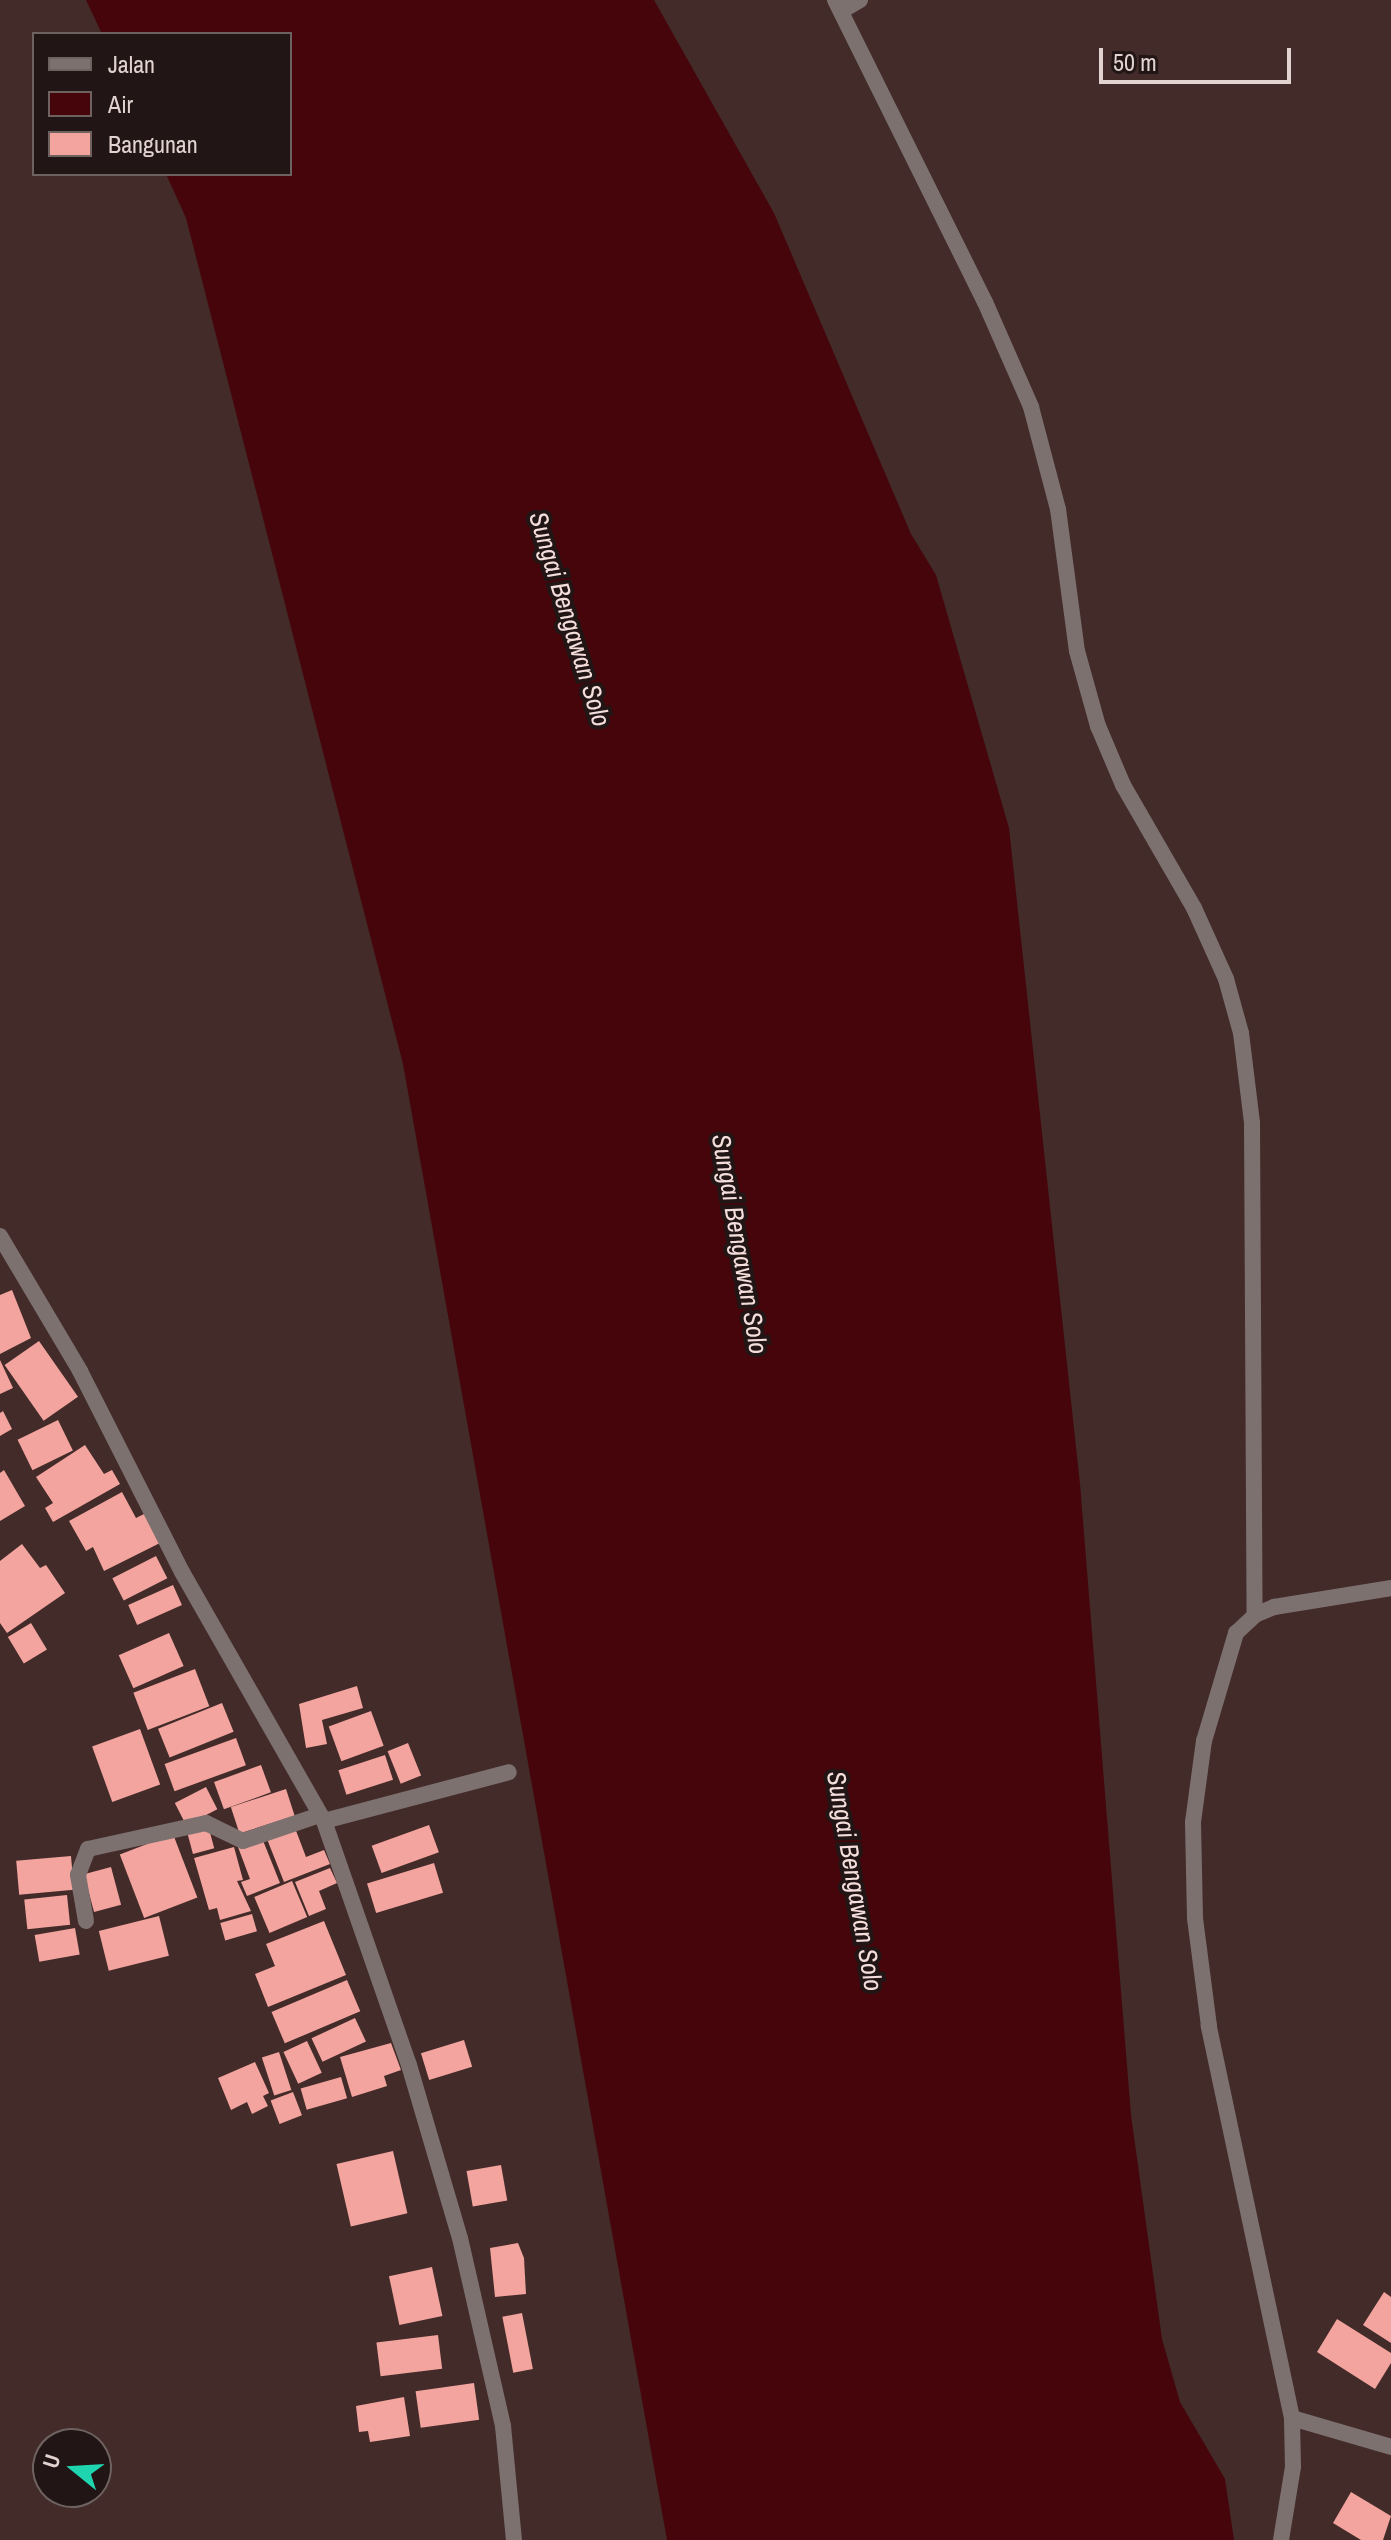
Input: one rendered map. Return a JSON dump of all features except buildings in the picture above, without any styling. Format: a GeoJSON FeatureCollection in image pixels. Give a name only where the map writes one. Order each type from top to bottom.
{"type":"FeatureCollection","features":[{"type":"Feature","properties":{"kind":"street"},"geometry":{"type":"LineString","coordinates":[[860,0],[838,5],[985,302],[1031,407],[1058,509],[1077,651],[1098,726],[1123,785],[1194,908],[1226,979],[1241,1033],[1252,1123],[1255,1615]]}},
{"type":"Feature","properties":{"kind":"street"},"geometry":{"type":"LineString","coordinates":[[0,1236],[80,1371],[182,1572],[322,1818],[409,2065],[460,2238],[503,2426],[514,2540]]}},
{"type":"Feature","properties":{"kind":"street"},"geometry":{"type":"LineString","coordinates":[[1281,2540],[1293,2467],[1292,2418],[1222,2100],[1195,1918],[1193,1822],[1204,1741],[1226,1656],[1236,1633],[1255,1615],[1274,1607],[1391,1588]]}},
{"type":"Feature","properties":{"kind":"street"},"geometry":{"type":"LineString","coordinates":[[86,1921],[78,1875],[88,1849],[206,1823],[243,1841],[322,1818],[509,1772]]}},
{"type":"Feature","properties":{"kind":"street"},"geometry":{"type":"LineString","coordinates":[[1292,2418],[1391,2447]]}},
{"type":"Feature","properties":{"kind":"water","name":"Sungai Bengawan Solo"},"geometry":{"type":"Polygon","coordinates":[[[86,0],[654,0],[774,213],[911,534],[936,575],[1009,828],[1080,1484],[1131,2115],[1162,2339],[1180,2402],[1225,2479],[1234,2540],[667,2540],[403,1064],[186,218],[167,176],[292,176],[292,32],[101,32],[86,0]]]}}]}
